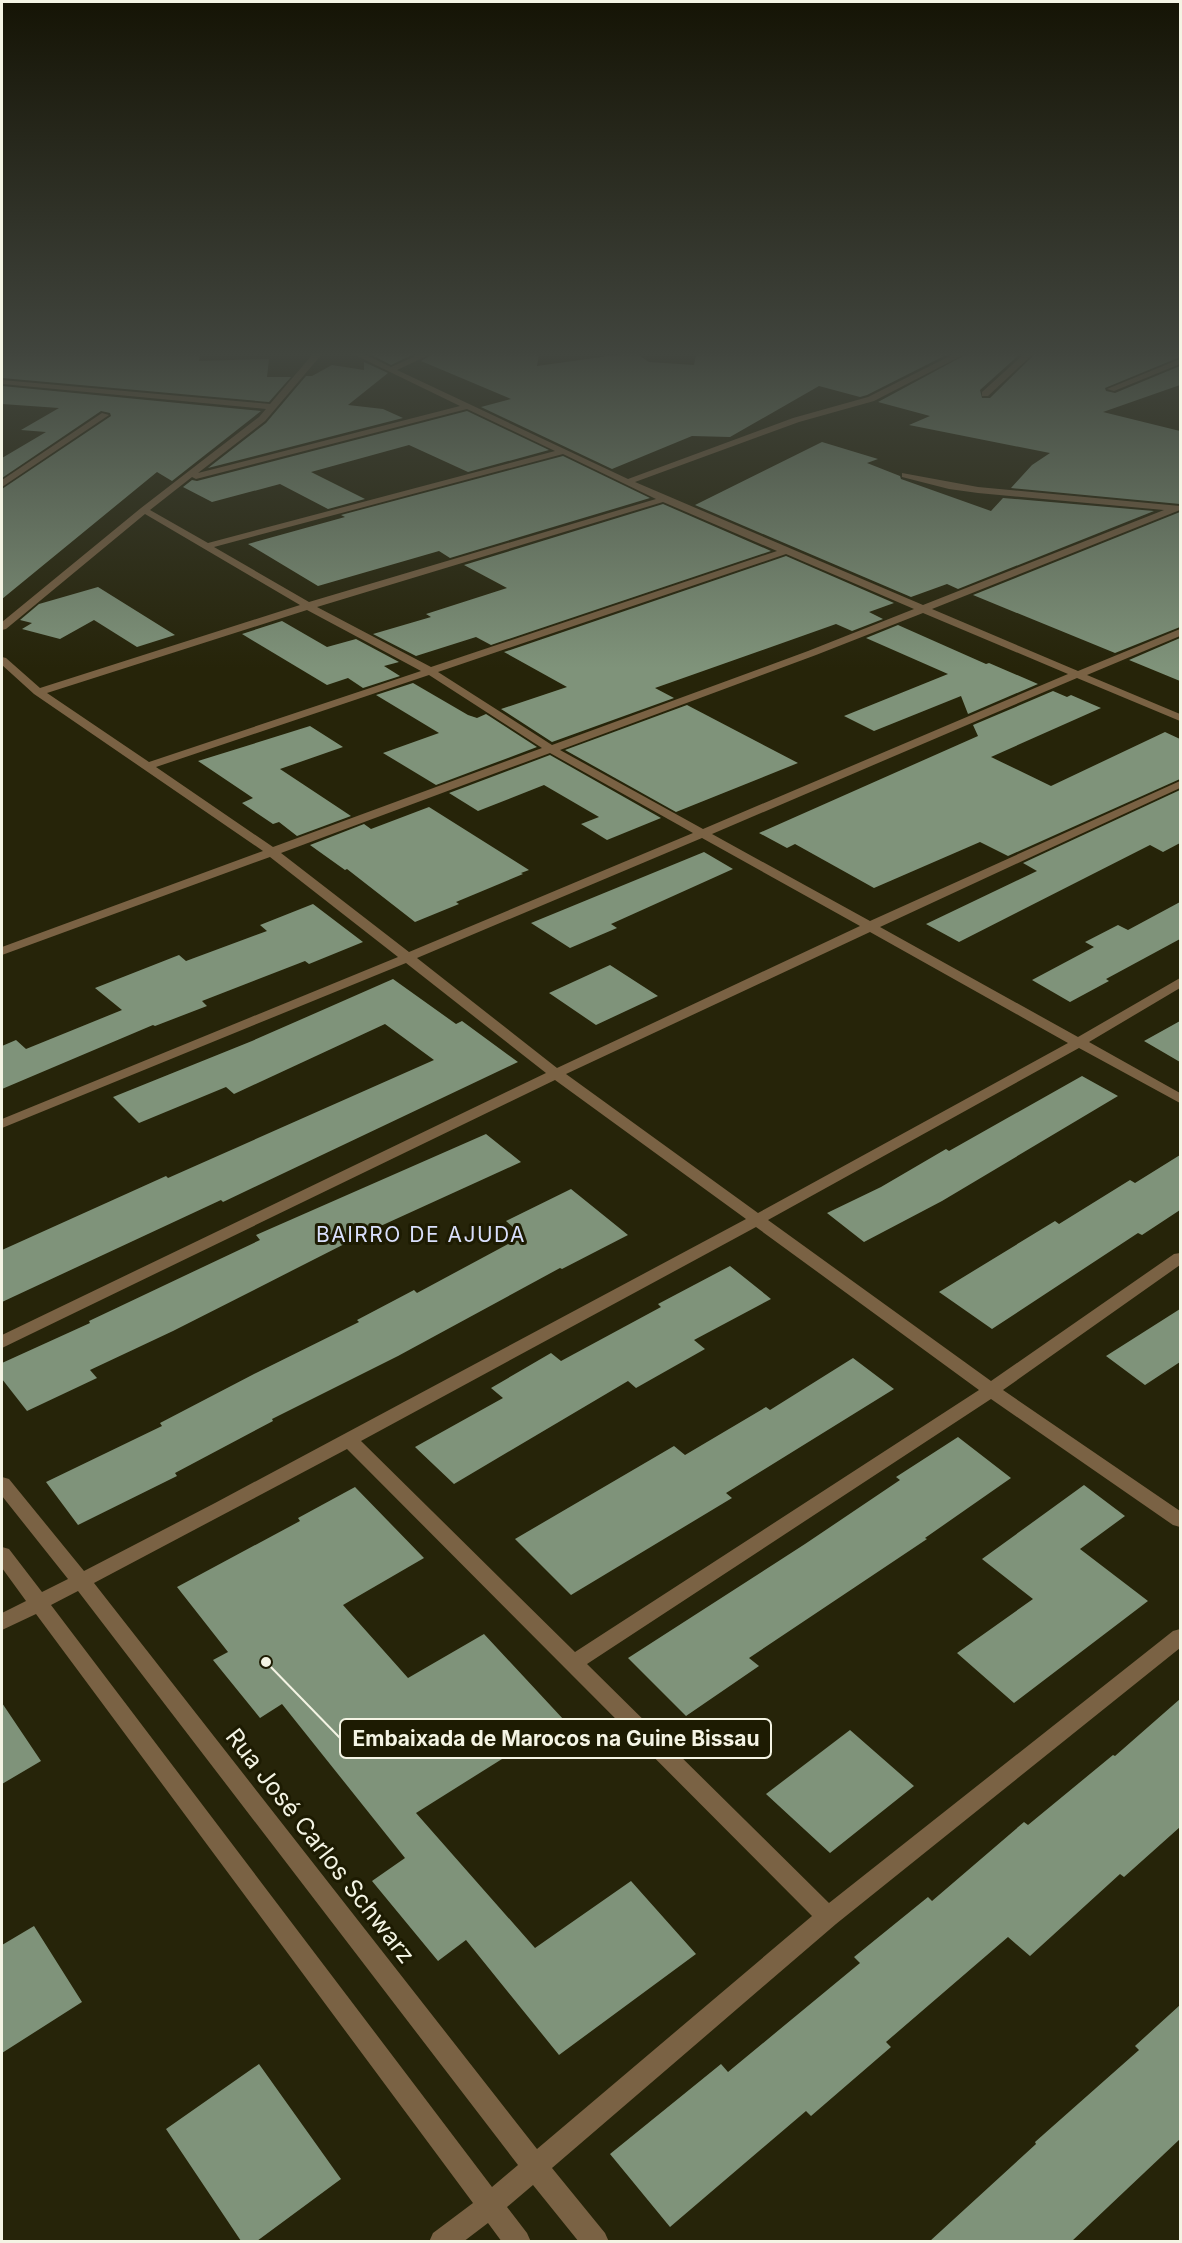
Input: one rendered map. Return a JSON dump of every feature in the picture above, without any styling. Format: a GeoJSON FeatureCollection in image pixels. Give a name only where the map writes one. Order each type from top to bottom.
{"type":"FeatureCollection","features":[{"type":"Feature","properties":{"kind":"street"},"geometry":{"type":"LineString","coordinates":[[2,484],[40,459]]}},
{"type":"Feature","properties":{"kind":"street"},"geometry":{"type":"LineString","coordinates":[[2,627],[144,510],[213,459]]}},
{"type":"Feature","properties":{"kind":"street"},"geometry":{"type":"LineString","coordinates":[[190,477],[262,459]]}},
{"type":"Feature","properties":{"kind":"street"},"geometry":{"type":"LineString","coordinates":[[208,546],[537,459]]}},
{"type":"Feature","properties":{"kind":"street"},"geometry":{"type":"LineString","coordinates":[[576,459],[664,499],[926,608],[1180,718]]}},
{"type":"Feature","properties":{"kind":"street"},"geometry":{"type":"LineString","coordinates":[[627,482],[691,459]]}},
{"type":"Feature","properties":{"kind":"street"},"geometry":{"type":"LineString","coordinates":[[905,475],[978,490],[1179,508]]}},
{"type":"Feature","properties":{"kind":"street"},"geometry":{"type":"LineString","coordinates":[[38,692],[308,606],[664,499]]}},
{"type":"Feature","properties":{"kind":"street"},"geometry":{"type":"LineString","coordinates":[[2,951],[812,653],[1179,508]]}},
{"type":"Feature","properties":{"kind":"street"},"geometry":{"type":"LineString","coordinates":[[144,510],[308,606],[428,670],[549,748],[1180,1099]]}},
{"type":"Feature","properties":{"kind":"street"},"geometry":{"type":"LineString","coordinates":[[149,766],[786,550]]}},
{"type":"Feature","properties":{"kind":"street"},"geometry":{"type":"LineString","coordinates":[[2,1124],[409,958],[929,736],[1081,675],[1180,632]]}},
{"type":"Feature","properties":{"kind":"street"},"geometry":{"type":"LineString","coordinates":[[2,660],[38,692],[272,851],[555,1072],[756,1219],[991,1390],[1180,1520]]}},
{"type":"Feature","properties":{"kind":"street"},"geometry":{"type":"LineString","coordinates":[[2,1342],[555,1072],[1180,784]]}},
{"type":"Feature","properties":{"kind":"street"},"geometry":{"type":"LineString","coordinates":[[2,1622],[349,1440],[756,1219],[1078,1043],[1180,982]]}},
{"type":"Feature","properties":{"kind":"street"},"geometry":{"type":"LineString","coordinates":[[572,1664],[991,1390],[1180,1258]]}},
{"type":"Feature","properties":{"kind":"street"},"geometry":{"type":"LineString","coordinates":[[349,1440],[828,1917]]}},
{"type":"Feature","properties":{"kind":"street","name":"Rua José Carlos Schwarz"},"geometry":{"type":"LineString","coordinates":[[2,1484],[80,1580],[534,2166],[596,2241]]}},
{"type":"Feature","properties":{"kind":"street"},"geometry":{"type":"LineString","coordinates":[[2,1554],[489,2206],[518,2241]]}},
{"type":"Feature","properties":{"kind":"street"},"geometry":{"type":"LineString","coordinates":[[441,2241],[489,2206],[828,1917],[1180,1637]]}},
{"type":"Feature","properties":{"kind":"building"},"geometry":{"type":"Polygon","coordinates":[[[2,459],[31,459],[2,478],[2,459]]]}},
{"type":"Feature","properties":{"kind":"building"},"geometry":{"type":"Polygon","coordinates":[[[47,459],[200,459],[172,481],[157,472],[2,599],[2,489],[47,459]]]}},
{"type":"Feature","properties":{"kind":"building"},"geometry":{"type":"Polygon","coordinates":[[[220,459],[244,459],[208,468],[220,459]]]}},
{"type":"Feature","properties":{"kind":"building"},"geometry":{"type":"Polygon","coordinates":[[[283,459],[359,459],[311,472],[365,499],[328,509],[280,484],[212,502],[183,487],[192,480],[197,481],[283,459]]]}},
{"type":"Feature","properties":{"kind":"building"},"geometry":{"type":"Polygon","coordinates":[[[439,459],[517,459],[468,472],[439,459]]]}},
{"type":"Feature","properties":{"kind":"building"},"geometry":{"type":"Polygon","coordinates":[[[553,459],[569,459],[650,498],[450,558],[439,551],[318,586],[248,544],[345,517],[341,515],[553,459]]]}},
{"type":"Feature","properties":{"kind":"building"},"geometry":{"type":"Polygon","coordinates":[[[590,459],[637,459],[612,469],[590,459]]]}},
{"type":"Feature","properties":{"kind":"building"},"geometry":{"type":"Polygon","coordinates":[[[788,459],[877,459],[867,463],[900,476],[901,479],[991,511],[1003,498],[1154,511],[958,589],[947,584],[911,597],[695,505],[788,459]]]}},
{"type":"Feature","properties":{"kind":"building"},"geometry":{"type":"Polygon","coordinates":[[[1041,459],[1180,459],[1180,504],[1011,488],[1032,465],[1041,459]]]}},
{"type":"Feature","properties":{"kind":"building"},"geometry":{"type":"Polygon","coordinates":[[[663,504],[771,551],[491,645],[476,637],[416,656],[373,634],[431,617],[426,614],[507,588],[464,565],[663,504]]]}},
{"type":"Feature","properties":{"kind":"building"},"geometry":{"type":"Polygon","coordinates":[[[1180,512],[1180,627],[1115,653],[973,595],[1180,512]]]}},
{"type":"Feature","properties":{"kind":"building"},"geometry":{"type":"Polygon","coordinates":[[[786,556],[894,603],[869,612],[883,619],[852,631],[836,624],[655,688],[674,698],[552,742],[501,709],[567,687],[504,652],[786,556]]]}},
{"type":"Feature","properties":{"kind":"building"},"geometry":{"type":"Polygon","coordinates":[[[98,587],[175,635],[137,647],[94,620],[60,639],[22,629],[32,623],[20,620],[39,604],[98,587]]]}},
{"type":"Feature","properties":{"kind":"building"},"geometry":{"type":"Polygon","coordinates":[[[282,621],[327,647],[356,639],[399,662],[384,666],[400,676],[363,688],[348,678],[327,685],[242,634],[282,621]]]}},
{"type":"Feature","properties":{"kind":"building"},"geometry":{"type":"Polygon","coordinates":[[[898,625],[1038,684],[968,714],[961,696],[874,731],[844,716],[948,674],[866,638],[898,625]]]}},
{"type":"Feature","properties":{"kind":"building"},"geometry":{"type":"Polygon","coordinates":[[[1180,638],[1180,681],[1129,660],[1180,638]]]}},
{"type":"Feature","properties":{"kind":"building"},"geometry":{"type":"Polygon","coordinates":[[[413,683],[468,715],[477,718],[486,714],[537,747],[436,785],[383,753],[439,733],[376,695],[413,683]]]}},
{"type":"Feature","properties":{"kind":"building"},"geometry":{"type":"Polygon","coordinates":[[[1053,691],[1067,697],[1071,695],[1101,708],[991,757],[1051,786],[1165,732],[1180,739],[1180,779],[1008,856],[980,842],[874,888],[795,844],[787,848],[759,833],[978,736],[973,725],[1053,691]]]}},
{"type":"Feature","properties":{"kind":"building"},"geometry":{"type":"Polygon","coordinates":[[[687,705],[798,763],[676,812],[565,750],[687,705]]]}},
{"type":"Feature","properties":{"kind":"building"},"geometry":{"type":"Polygon","coordinates":[[[310,726],[343,747],[280,769],[351,816],[297,836],[279,822],[273,824],[242,803],[253,798],[198,761],[310,726]]]}},
{"type":"Feature","properties":{"kind":"building"},"geometry":{"type":"Polygon","coordinates":[[[550,755],[661,818],[607,840],[581,824],[599,817],[544,785],[478,811],[449,793],[550,755]]]}},
{"type":"Feature","properties":{"kind":"building"},"geometry":{"type":"Polygon","coordinates":[[[1180,790],[1180,843],[1163,852],[1150,845],[959,942],[926,924],[1037,871],[1023,863],[1180,790]]]}},
{"type":"Feature","properties":{"kind":"building"},"geometry":{"type":"Polygon","coordinates":[[[429,807],[529,870],[456,902],[459,904],[415,922],[347,869],[345,870],[310,845],[364,824],[371,829],[429,807]]]}},
{"type":"Feature","properties":{"kind":"building"},"geometry":{"type":"Polygon","coordinates":[[[704,852],[733,869],[611,924],[617,928],[570,948],[531,923],[704,852]]]}},
{"type":"Feature","properties":{"kind":"building"},"geometry":{"type":"Polygon","coordinates":[[[1180,902],[1180,939],[1106,979],[1109,981],[1070,1002],[1032,980],[1094,947],[1085,942],[1118,925],[1128,930],[1180,902]]]}},
{"type":"Feature","properties":{"kind":"building"},"geometry":{"type":"Polygon","coordinates":[[[313,904],[363,942],[309,964],[305,961],[202,1001],[207,1006],[153,1025],[2,1089],[2,1046],[16,1040],[26,1049],[122,1010],[95,988],[179,955],[186,961],[267,931],[260,925],[313,904]]]}},
{"type":"Feature","properties":{"kind":"building"},"geometry":{"type":"Polygon","coordinates":[[[610,965],[658,996],[596,1025],[549,993],[610,965]]]}},
{"type":"Feature","properties":{"kind":"building"},"geometry":{"type":"Polygon","coordinates":[[[393,979],[456,1024],[462,1021],[518,1062],[223,1202],[221,1200],[2,1302],[2,1250],[434,1060],[385,1024],[234,1094],[226,1087],[139,1123],[113,1097],[252,1041],[393,979]]]}},
{"type":"Feature","properties":{"kind":"building"},"geometry":{"type":"Polygon","coordinates":[[[1180,1021],[1180,1062],[1144,1041],[1180,1021]]]}},
{"type":"Feature","properties":{"kind":"building"},"geometry":{"type":"Polygon","coordinates":[[[1082,1076],[1118,1096],[942,1201],[864,1242],[827,1213],[881,1187],[946,1149],[949,1151],[1082,1076]]]}},
{"type":"Feature","properties":{"kind":"building"},"geometry":{"type":"Polygon","coordinates":[[[486,1134],[521,1162],[374,1229],[173,1331],[90,1370],[97,1378],[27,1411],[2,1379],[2,1363],[260,1240],[256,1235],[486,1134]]]}},
{"type":"Feature","properties":{"kind":"building"},"geometry":{"type":"Polygon","coordinates":[[[1180,1155],[1180,1210],[1142,1235],[1138,1233],[992,1329],[939,1292],[1055,1221],[1059,1224],[1130,1180],[1135,1183],[1180,1155]]]}},
{"type":"Feature","properties":{"kind":"building"},"geometry":{"type":"Polygon","coordinates":[[[571,1189],[628,1235],[560,1268],[398,1356],[272,1419],[273,1421],[175,1473],[177,1476],[78,1525],[46,1482],[162,1426],[160,1423],[359,1322],[357,1320],[414,1290],[417,1293],[523,1236],[506,1221],[571,1189]]]}},
{"type":"Feature","properties":{"kind":"building"},"geometry":{"type":"Polygon","coordinates":[[[730,1266],[771,1299],[694,1340],[705,1349],[636,1388],[628,1381],[454,1484],[415,1447],[503,1398],[491,1388],[551,1353],[561,1361],[661,1307],[658,1304],[730,1266]]]}},
{"type":"Feature","properties":{"kind":"building"},"geometry":{"type":"Polygon","coordinates":[[[1180,1309],[1180,1362],[1145,1385],[1106,1356],[1180,1309]]]}},
{"type":"Feature","properties":{"kind":"building"},"geometry":{"type":"Polygon","coordinates":[[[853,1358],[894,1389],[726,1493],[732,1498],[571,1595],[515,1539],[674,1446],[685,1455],[766,1407],[770,1410],[853,1358]]]}},
{"type":"Feature","properties":{"kind":"building"},"geometry":{"type":"Polygon","coordinates":[[[958,1437],[1011,1478],[925,1538],[927,1539],[749,1658],[759,1666],[686,1716],[628,1658],[805,1544],[900,1480],[896,1477],[958,1437]]]}},
{"type":"Feature","properties":{"kind":"building"},"geometry":{"type":"Polygon","coordinates":[[[1084,1485],[1125,1516],[1080,1549],[1148,1601],[1014,1703],[957,1653],[1033,1599],[982,1559],[1084,1485]]]}},
{"type":"Feature","properties":{"kind":"building"},"geometry":{"type":"Polygon","coordinates":[[[355,1487],[424,1558],[343,1605],[408,1678],[484,1634],[564,1720],[416,1813],[535,1948],[631,1881],[696,1954],[559,2055],[466,1940],[438,1961],[372,1881],[405,1858],[282,1704],[260,1718],[213,1660],[228,1652],[177,1587],[300,1521],[298,1518],[355,1487]]]}},
{"type":"Feature","properties":{"kind":"building"},"geometry":{"type":"Polygon","coordinates":[[[1180,1699],[1180,1827],[1124,1877],[1120,1874],[1030,1956],[1008,1937],[886,2042],[891,2047],[811,2116],[806,2111],[670,2227],[610,2154],[721,2064],[728,2072],[860,1963],[854,1957],[928,1897],[932,1901],[1024,1822],[1028,1825],[1113,1755],[1115,1756],[1180,1699]]]}},
{"type":"Feature","properties":{"kind":"building"},"geometry":{"type":"Polygon","coordinates":[[[2,1703],[41,1761],[2,1784],[2,1703]]]}},
{"type":"Feature","properties":{"kind":"building"},"geometry":{"type":"Polygon","coordinates":[[[850,1730],[914,1786],[830,1853],[766,1794],[850,1730]]]}},
{"type":"Feature","properties":{"kind":"building"},"geometry":{"type":"Polygon","coordinates":[[[34,1926],[82,2002],[2,2053],[2,1945],[34,1926]]]}},
{"type":"Feature","properties":{"kind":"building"},"geometry":{"type":"Polygon","coordinates":[[[1180,2005],[1180,2139],[1072,2241],[930,2241],[1036,2144],[1035,2142],[1139,2050],[1135,2046],[1180,2005]]]}},
{"type":"Feature","properties":{"kind":"building"},"geometry":{"type":"Polygon","coordinates":[[[259,2064],[341,2179],[257,2241],[241,2241],[166,2129],[259,2064]]]}},
{"type":"Feature","properties":{"kind":"place","name":"Embaixada de Marocos na Guine Bissau"},"geometry":{"type":"Point","coordinates":[266,1662]}},
{"type":"Feature","properties":{"kind":"district","name":"BAIRRO DE AJUDA"},"geometry":{"type":"Point","coordinates":[421,1235]}}]}
